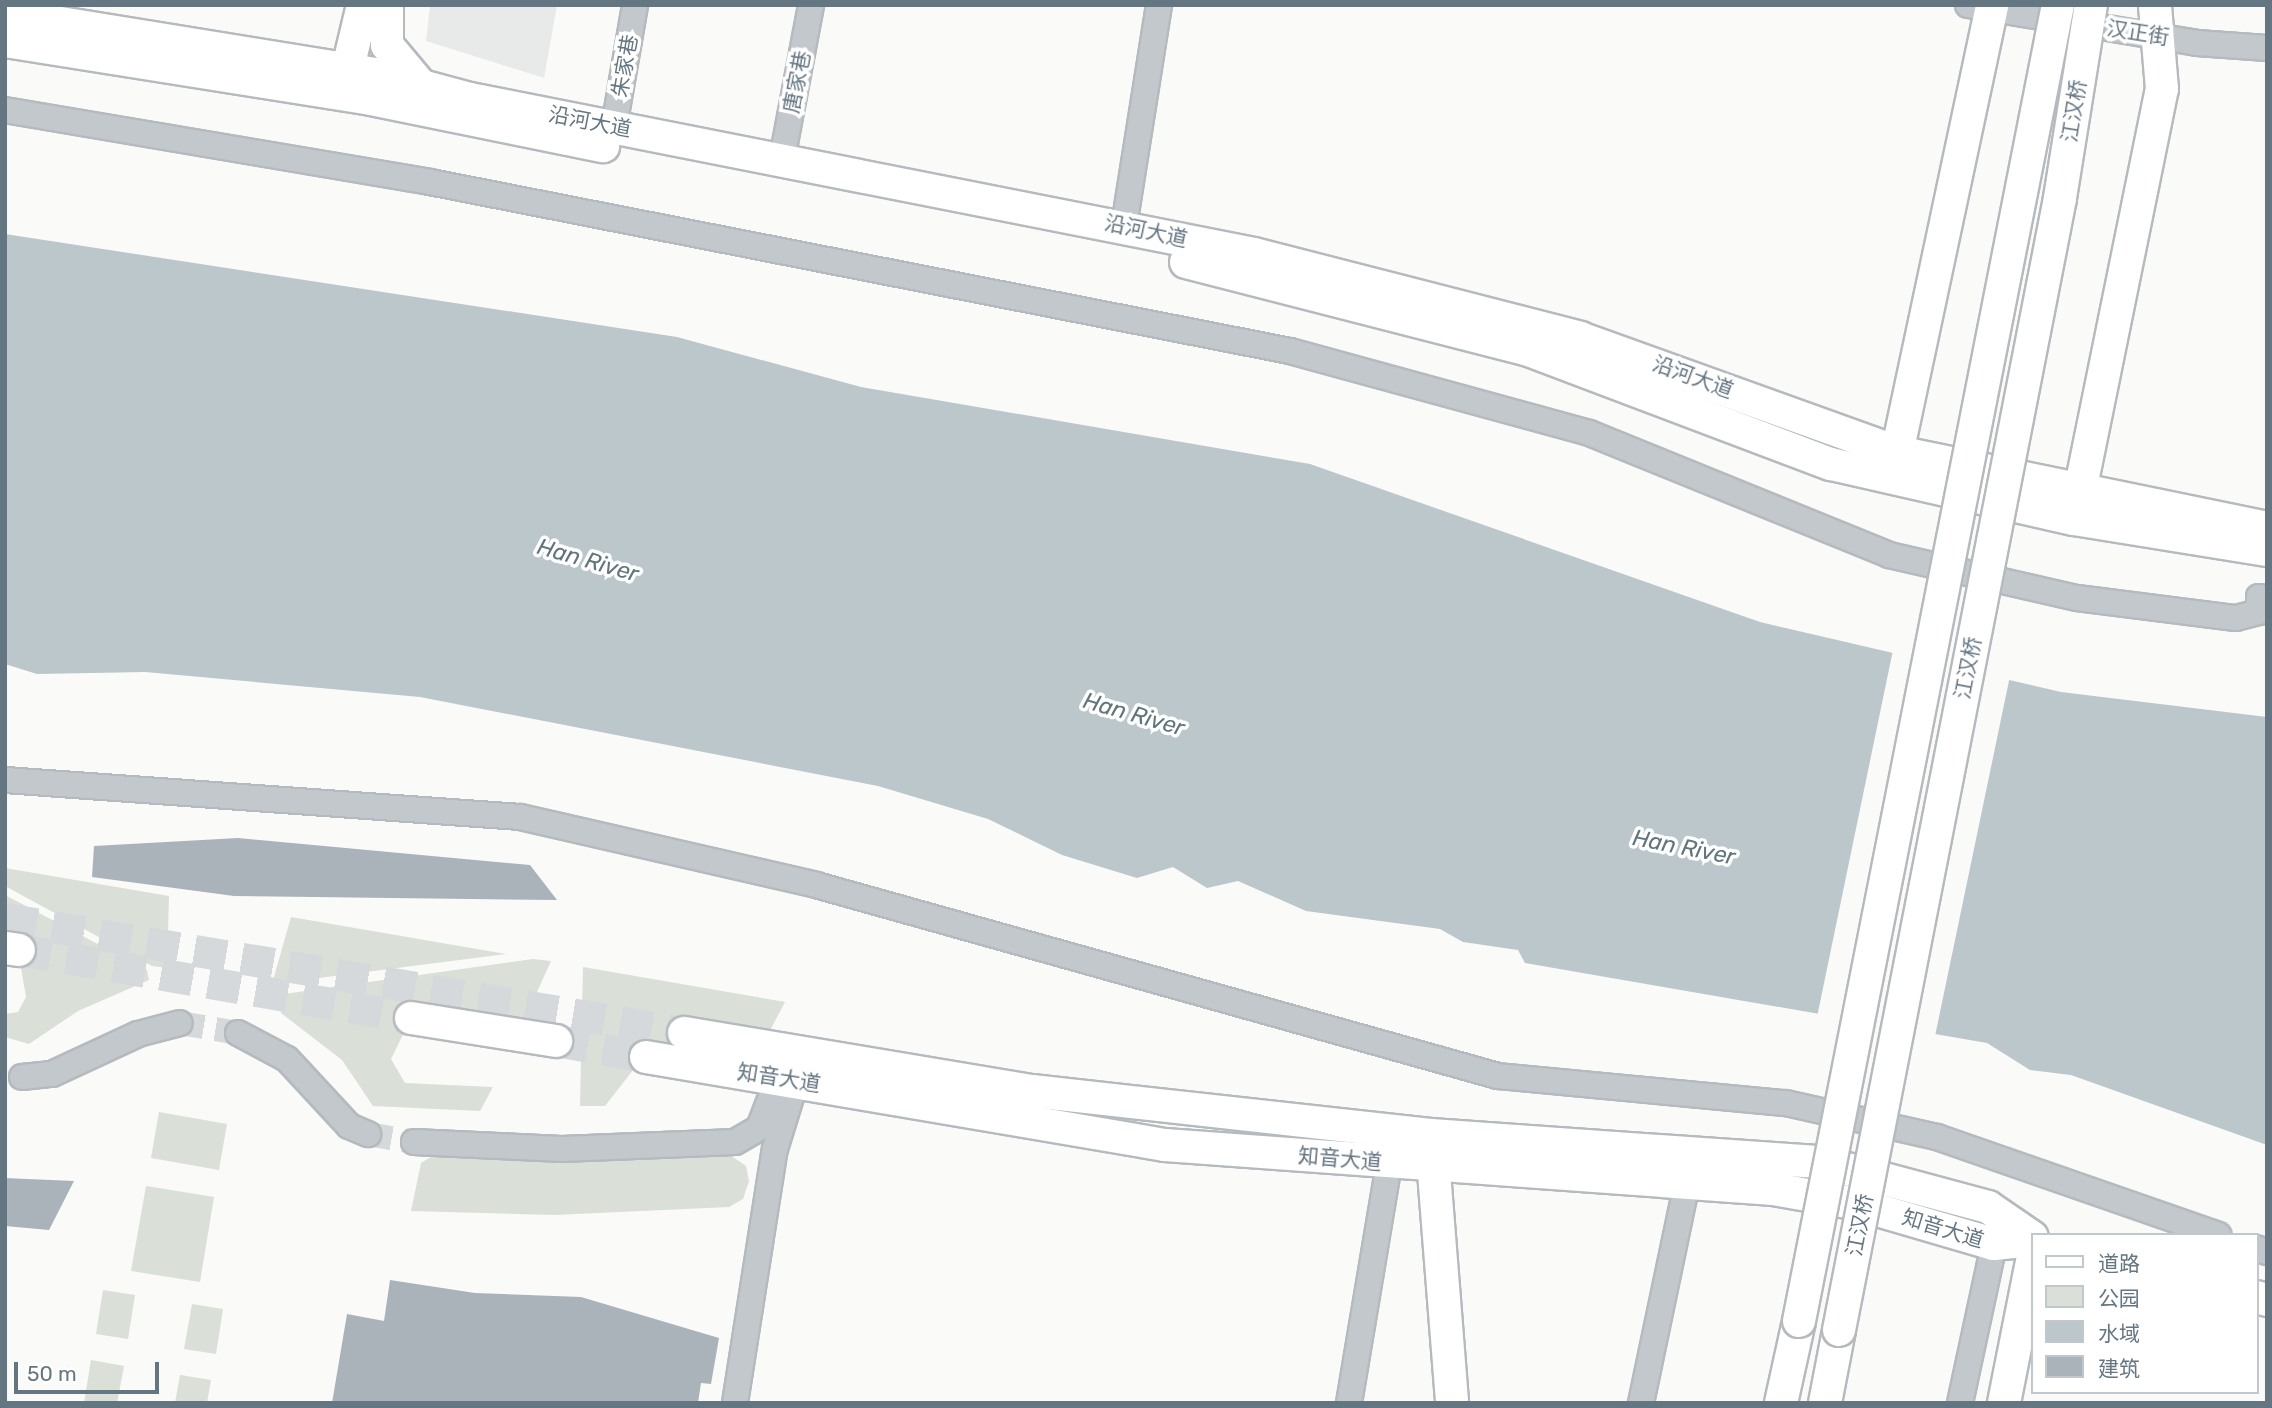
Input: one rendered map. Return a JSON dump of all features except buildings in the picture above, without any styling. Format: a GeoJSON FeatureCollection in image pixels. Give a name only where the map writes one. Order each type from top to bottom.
{"type":"FeatureCollection","features":[{"type":"Feature","properties":{"kind":"main road"},"geometry":{"type":"LineString","coordinates":[[301,63],[355,25],[362,5]]}},
{"type":"Feature","properties":{"kind":"main road"},"geometry":{"type":"LineString","coordinates":[[359,84],[362,5]]}},
{"type":"Feature","properties":{"kind":"main road"},"geometry":{"type":"LineString","coordinates":[[359,84],[386,5]]}},
{"type":"Feature","properties":{"kind":"main road"},"geometry":{"type":"LineString","coordinates":[[386,5],[387,45],[424,89]]}},
{"type":"Feature","properties":{"kind":"main road","name":"江汉桥"},"geometry":{"type":"LineString","coordinates":[[1781,1403],[2058,5]]}},
{"type":"Feature","properties":{"kind":"main road","name":"江汉桥"},"geometry":{"type":"LineString","coordinates":[[1825,1403],[2060,198],[2091,5]]}},
{"type":"Feature","properties":{"kind":"main road"},"geometry":{"type":"LineString","coordinates":[[2078,505],[2162,89],[2155,5]]}},
{"type":"Feature","properties":{"kind":"main road"},"geometry":{"type":"LineString","coordinates":[[1894,466],[1984,6]]}},
{"type":"Feature","properties":{"kind":"main road","name":"沿河大道"},"geometry":{"type":"LineString","coordinates":[[5,14],[301,63],[434,116],[961,211],[1291,285],[1527,349],[1831,464],[1894,466],[2078,505],[2267,550]]}},
{"type":"Feature","properties":{"kind":"main road","name":"沿河大道"},"geometry":{"type":"LineString","coordinates":[[5,41],[359,84],[424,89],[1124,226],[1580,338],[1894,466]]}},
{"type":"Feature","properties":{"kind":"main road","name":"沿河大道"},"geometry":{"type":"LineString","coordinates":[[2078,505],[2267,528]]}},
{"type":"Feature","properties":{"kind":"main road"},"geometry":{"type":"LineString","coordinates":[[411,1018],[556,1041]]}},
{"type":"Feature","properties":{"kind":"main road","name":"知音大道"},"geometry":{"type":"LineString","coordinates":[[684,1034],[791,1066],[1165,1145],[1433,1167],[1687,1182],[1816,1195],[1994,1244],[2030,1238]]}},
{"type":"Feature","properties":{"kind":"main road","name":"知音大道"},"geometry":{"type":"LineString","coordinates":[[646,1057],[791,1066],[1431,1135],[1821,1162],[1988,1208],[2030,1237]]}},
{"type":"Feature","properties":{"kind":"main road"},"geometry":{"type":"LineString","coordinates":[[1431,1135],[1452,1403]]}},
{"type":"Feature","properties":{"kind":"main road"},"geometry":{"type":"LineString","coordinates":[[2004,1403],[2030,1271]]}},
{"type":"Feature","properties":{"kind":"street","name":"朱家巷"},"geometry":{"type":"LineString","coordinates":[[614,127],[635,5]]}},
{"type":"Feature","properties":{"kind":"street","name":"唐家巷"},"geometry":{"type":"LineString","coordinates":[[782,159],[811,5]]}},
{"type":"Feature","properties":{"kind":"street"},"geometry":{"type":"LineString","coordinates":[[1124,226],[1159,5]]}},
{"type":"Feature","properties":{"kind":"street","name":"汉正街"},"geometry":{"type":"LineString","coordinates":[[1984,6],[2159,37],[2267,48]]}},
{"type":"Feature","properties":{"kind":"street"},"geometry":{"type":"LineString","coordinates":[[5,110],[430,182],[1290,351],[1589,433],[1888,555],[2077,598],[2236,618],[2259,612],[2259,597],[2267,599]]}},
{"type":"Feature","properties":{"kind":"street"},"geometry":{"type":"LineString","coordinates":[[5,780],[520,817],[816,885],[1498,1076],[1786,1103],[1937,1137],[2212,1233]]}},
{"type":"Feature","properties":{"kind":"street"},"geometry":{"type":"LineString","coordinates":[[22,1077],[52,1074],[138,1034],[180,1023]]}},
{"type":"Feature","properties":{"kind":"street"},"geometry":{"type":"LineString","coordinates":[[238,1032],[287,1059],[349,1126],[368,1134]]}},
{"type":"Feature","properties":{"kind":"street"},"geometry":{"type":"LineString","coordinates":[[414,1142],[562,1149],[748,1137],[764,1119],[791,1066]]}},
{"type":"Feature","properties":{"kind":"street"},"geometry":{"type":"LineString","coordinates":[[734,1403],[791,1066]]}},
{"type":"Feature","properties":{"kind":"street"},"geometry":{"type":"LineString","coordinates":[[1349,1403],[1394,1131]]}},
{"type":"Feature","properties":{"kind":"street"},"geometry":{"type":"LineString","coordinates":[[748,1137],[772,1167]]}},
{"type":"Feature","properties":{"kind":"street"},"geometry":{"type":"LineString","coordinates":[[1641,1403],[1687,1182]]}},
{"type":"Feature","properties":{"kind":"street"},"geometry":{"type":"LineString","coordinates":[[1960,1403],[1994,1244]]}},
{"type":"Feature","properties":{"kind":"shaded area"},"geometry":{"type":"Polygon","coordinates":[[[430,5],[557,5],[544,78],[426,41],[430,5]]]}},
{"type":"Feature","properties":{"kind":"green space"},"geometry":{"type":"Polygon","coordinates":[[[5,868],[169,896],[167,968],[152,966],[5,886],[5,868]]]}},
{"type":"Feature","properties":{"kind":"green space"},"geometry":{"type":"Polygon","coordinates":[[[5,895],[147,970],[149,980],[78,1011],[29,1044],[5,1037],[5,1014],[18,1012],[26,997],[17,945],[5,936],[5,895]]]}},
{"type":"Feature","properties":{"kind":"green space"},"geometry":{"type":"Polygon","coordinates":[[[291,917],[506,954],[272,984],[291,917]]]}},
{"type":"Feature","properties":{"kind":"green space"},"geometry":{"type":"Polygon","coordinates":[[[533,959],[551,961],[523,1023],[414,1012],[391,1059],[405,1083],[493,1087],[480,1111],[373,1106],[342,1060],[281,1013],[284,994],[533,959]]]}},
{"type":"Feature","properties":{"kind":"green space"},"geometry":{"type":"Polygon","coordinates":[[[583,967],[785,1002],[767,1036],[684,1033],[637,1065],[605,1106],[580,1106],[583,967]]]}},
{"type":"Feature","properties":{"kind":"green space"},"geometry":{"type":"Polygon","coordinates":[[[159,1112],[227,1124],[219,1170],[151,1158],[159,1112]]]}},
{"type":"Feature","properties":{"kind":"green space"},"geometry":{"type":"Polygon","coordinates":[[[730,1155],[746,1166],[749,1181],[743,1199],[729,1207],[554,1215],[411,1211],[421,1163],[431,1157],[730,1155]]]}},
{"type":"Feature","properties":{"kind":"green space"},"geometry":{"type":"Polygon","coordinates":[[[146,1186],[214,1197],[200,1282],[131,1271],[146,1186]]]}},
{"type":"Feature","properties":{"kind":"green space"},"geometry":{"type":"Polygon","coordinates":[[[103,1290],[135,1295],[128,1339],[96,1334],[103,1290]]]}},
{"type":"Feature","properties":{"kind":"green space"},"geometry":{"type":"Polygon","coordinates":[[[192,1304],[223,1309],[216,1354],[184,1349],[192,1304]]]}},
{"type":"Feature","properties":{"kind":"green space"},"geometry":{"type":"Polygon","coordinates":[[[91,1360],[124,1366],[117,1403],[84,1403],[91,1360]]]}},
{"type":"Feature","properties":{"kind":"green space"},"geometry":{"type":"Polygon","coordinates":[[[180,1375],[211,1380],[207,1403],[175,1403],[180,1375]]]}},
{"type":"Feature","properties":{"kind":"water","name":"Han River"},"geometry":{"type":"Polygon","coordinates":[[[5,234],[677,337],[861,387],[1310,464],[1760,622],[2061,692],[2267,717],[2267,1145],[2071,1075],[2030,1070],[1987,1043],[1525,963],[1518,950],[1463,942],[1440,929],[1306,911],[1238,881],[1207,888],[1173,867],[1137,878],[1062,855],[988,819],[878,786],[420,697],[145,672],[37,674],[5,664],[5,234]]]}},
{"type":"Feature","properties":{"kind":"pier"},"geometry":{"type":"Polygon","coordinates":[[[1893,650],[2010,676],[1934,1041],[1817,1017],[1893,650]]]}},
{"type":"Feature","properties":{"kind":"tunnel"},"geometry":{"type":"LineString","coordinates":[[5,919],[684,1033]]}},
{"type":"Feature","properties":{"kind":"tunnel"},"geometry":{"type":"LineString","coordinates":[[19,950],[411,1018]]}},
{"type":"Feature","properties":{"kind":"tunnel"},"geometry":{"type":"LineString","coordinates":[[180,1023],[238,1033]]}},
{"type":"Feature","properties":{"kind":"tunnel"},"geometry":{"type":"LineString","coordinates":[[556,1041],[646,1057]]}},
{"type":"Feature","properties":{"kind":"tunnel"},"geometry":{"type":"LineString","coordinates":[[368,1134],[414,1142]]}}]}
